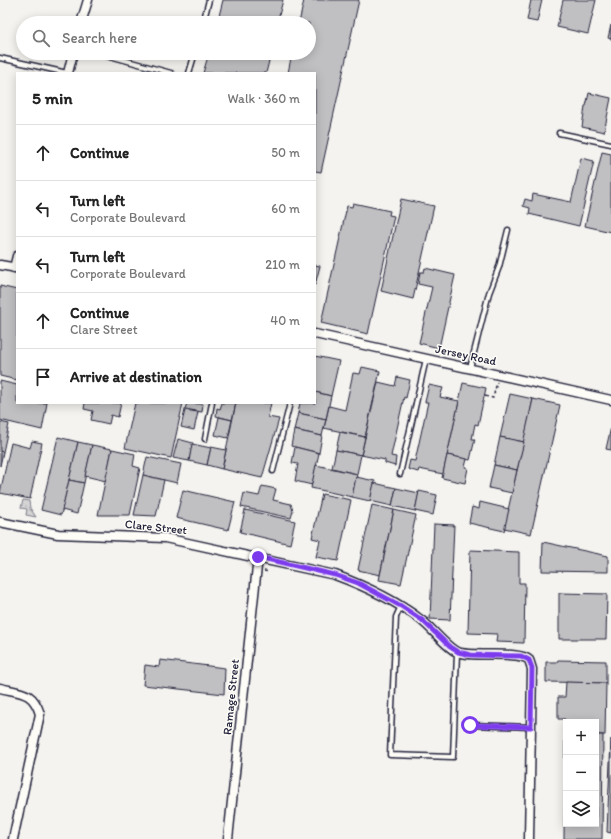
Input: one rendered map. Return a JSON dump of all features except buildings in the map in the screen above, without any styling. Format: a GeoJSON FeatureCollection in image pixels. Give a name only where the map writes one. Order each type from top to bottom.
{"type":"FeatureCollection","features":[{"type":"Feature","properties":{"kind":"street"},"geometry":{"type":"LineString","coordinates":[[84,16],[88,0]]}},
{"type":"Feature","properties":{"kind":"street"},"geometry":{"type":"LineString","coordinates":[[67,72],[71,60]]}},
{"type":"Feature","properties":{"kind":"street"},"geometry":{"type":"LineString","coordinates":[[0,265],[15,268]]}},
{"type":"Feature","properties":{"kind":"street","name":"Jersey Road"},"geometry":{"type":"LineString","coordinates":[[316,334],[611,400]]}},
{"type":"Feature","properties":{"kind":"street","name":"Clare Street"},"geometry":{"type":"LineString","coordinates":[[0,522],[58,534],[165,538],[258,557],[335,575],[358,583],[401,606],[422,620],[450,647],[458,652]]}},
{"type":"Feature","properties":{"kind":"street","name":"Ramage Street"},"geometry":{"type":"LineString","coordinates":[[228,839],[258,557]]}},
{"type":"Feature","properties":{"kind":"street"},"geometry":{"type":"LineString","coordinates":[[458,652],[471,655],[521,656],[529,660],[532,668],[529,839]]}},
{"type":"Feature","properties":{"kind":"street"},"geometry":{"type":"LineString","coordinates":[[0,688],[22,693],[32,698],[37,705],[40,714],[13,839]]}},
{"type":"Feature","properties":{"kind":"lane"},"geometry":{"type":"LineString","coordinates":[[205,16],[210,0]]}},
{"type":"Feature","properties":{"kind":"lane"},"geometry":{"type":"LineString","coordinates":[[0,58],[63,72]]}},
{"type":"Feature","properties":{"kind":"lane"},"geometry":{"type":"LineString","coordinates":[[124,60],[167,72]]}},
{"type":"Feature","properties":{"kind":"lane"},"geometry":{"type":"LineString","coordinates":[[189,72],[193,60]]}},
{"type":"Feature","properties":{"kind":"lane"},"geometry":{"type":"LineString","coordinates":[[559,133],[611,144]]}},
{"type":"Feature","properties":{"kind":"lane"},"geometry":{"type":"LineString","coordinates":[[470,368],[508,230]]}},
{"type":"Feature","properties":{"kind":"lane"},"geometry":{"type":"LineString","coordinates":[[400,474],[426,359]]}},
{"type":"Feature","properties":{"kind":"lane"},"geometry":{"type":"LineString","coordinates":[[205,439],[212,404]]}},
{"type":"Feature","properties":{"kind":"lane"},"geometry":{"type":"LineString","coordinates":[[273,471],[290,404]]}},
{"type":"Feature","properties":{"kind":"lane"},"geometry":{"type":"LineString","coordinates":[[401,606],[396,617],[390,755],[454,757],[458,652]]}},
{"type":"Feature","properties":{"kind":"lane"},"geometry":{"type":"LineString","coordinates":[[470,725],[531,727]]}},
{"type":"Feature","properties":{"kind":"path"},"geometry":{"type":"LineString","coordinates":[[484,396],[493,398],[499,374]]}},
{"type":"Feature","properties":{"kind":"shaded area"},"geometry":{"type":"Polygon","coordinates":[[[23,500],[29,501],[30,508],[36,517],[26,515],[27,509],[21,508],[23,500]]]}},
{"type":"Feature","properties":{"kind":"route"},"geometry":{"type":"LineString","coordinates":[[258,557],[335,575],[358,583],[401,606],[422,620],[450,647],[458,652],[471,655],[521,656],[529,660],[532,668],[531,727],[470,725]]}}]}
